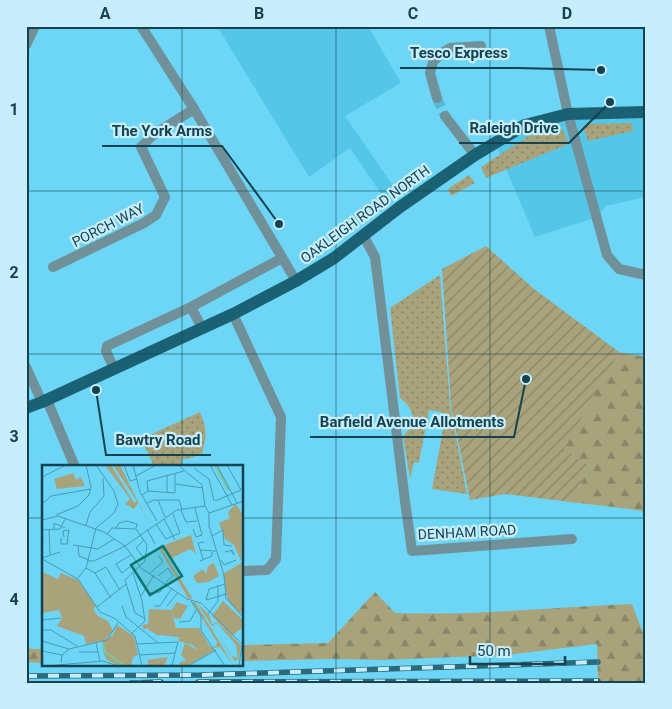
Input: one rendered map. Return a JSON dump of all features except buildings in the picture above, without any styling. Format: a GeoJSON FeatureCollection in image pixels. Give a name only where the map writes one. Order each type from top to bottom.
{"type":"FeatureCollection","features":[{"type":"Feature","properties":{"kind":"main road","name":"OAKLEIGH ROAD NORTH"},"geometry":{"type":"LineString","coordinates":[[26,408],[233,314],[296,281],[334,258],[475,155],[525,125],[568,114],[646,112]]}},
{"type":"Feature","properties":{"kind":"street"},"geometry":{"type":"LineString","coordinates":[[26,45],[35,26]]}},
{"type":"Feature","properties":{"kind":"street"},"geometry":{"type":"LineString","coordinates":[[141,26],[194,109],[296,281]]}},
{"type":"Feature","properties":{"kind":"street"},"geometry":{"type":"LineString","coordinates":[[549,26],[568,114],[607,255],[619,269],[646,275]]}},
{"type":"Feature","properties":{"kind":"street"},"geometry":{"type":"LineString","coordinates":[[437,98],[430,73],[433,62],[440,54],[450,48],[481,46]]}},
{"type":"Feature","properties":{"kind":"street","name":"PORCH WAY"},"geometry":{"type":"LineString","coordinates":[[53,268],[144,223],[156,215],[165,197],[141,147],[154,135],[194,109]]}},
{"type":"Feature","properties":{"kind":"street"},"geometry":{"type":"LineString","coordinates":[[444,116],[475,155]]}},
{"type":"Feature","properties":{"kind":"street","name":"DENHAM ROAD"},"geometry":{"type":"LineString","coordinates":[[363,235],[374,257],[412,551],[572,539]]}},
{"type":"Feature","properties":{"kind":"street"},"geometry":{"type":"LineString","coordinates":[[114,369],[106,351],[107,346],[191,307],[282,258]]}},
{"type":"Feature","properties":{"kind":"street"},"geometry":{"type":"LineString","coordinates":[[191,307],[202,328]]}},
{"type":"Feature","properties":{"kind":"street"},"geometry":{"type":"LineString","coordinates":[[233,314],[281,417],[276,559],[267,570],[244,571]]}},
{"type":"Feature","properties":{"kind":"street"},"geometry":{"type":"LineString","coordinates":[[26,368],[75,465]]}},
{"type":"Feature","properties":{"kind":"shaded area"},"geometry":{"type":"Polygon","coordinates":[[[217,26],[368,26],[401,83],[345,116],[396,190],[384,198],[350,148],[309,177],[217,26]]]}},
{"type":"Feature","properties":{"kind":"shaded area"},"geometry":{"type":"Polygon","coordinates":[[[646,112],[646,197],[606,206],[597,217],[535,237],[495,143],[525,125],[646,112]]]}},
{"type":"Feature","properties":{"kind":"green space"},"geometry":{"type":"Polygon","coordinates":[[[632,123],[633,131],[588,141],[583,126],[587,124],[632,123]]]}},
{"type":"Feature","properties":{"kind":"green space"},"geometry":{"type":"Polygon","coordinates":[[[553,128],[562,129],[568,141],[566,145],[486,178],[481,167],[527,137],[553,128]]]}},
{"type":"Feature","properties":{"kind":"green space"},"geometry":{"type":"Polygon","coordinates":[[[469,175],[475,183],[451,196],[448,189],[469,175]]]}},
{"type":"Feature","properties":{"kind":"green space"},"geometry":{"type":"Polygon","coordinates":[[[486,246],[534,289],[619,352],[564,449],[591,467],[570,502],[505,494],[470,500],[451,406],[442,269],[486,246]]]}},
{"type":"Feature","properties":{"kind":"green space"},"geometry":{"type":"Polygon","coordinates":[[[440,275],[450,405],[467,494],[432,489],[446,413],[429,410],[419,463],[414,462],[410,479],[403,436],[411,426],[413,416],[409,407],[400,398],[390,308],[440,275]]]}},
{"type":"Feature","properties":{"kind":"green space"},"geometry":{"type":"Polygon","coordinates":[[[619,352],[646,357],[646,512],[570,502],[591,467],[563,449],[619,352]]]}},
{"type":"Feature","properties":{"kind":"green space"},"geometry":{"type":"Polygon","coordinates":[[[200,412],[204,423],[205,442],[202,453],[192,458],[182,459],[182,464],[154,465],[141,439],[200,412]]]}},
{"type":"Feature","properties":{"kind":"green space"},"geometry":{"type":"Polygon","coordinates":[[[375,592],[395,613],[484,612],[632,604],[646,640],[646,683],[598,683],[597,644],[506,655],[384,660],[244,661],[244,645],[328,643],[375,592]]]}},
{"type":"Feature","properties":{"kind":"green space"},"geometry":{"type":"Polygon","coordinates":[[[26,648],[42,649],[42,663],[26,662],[26,648]]]}},
{"type":"Feature","properties":{"kind":"tunnel"},"geometry":{"type":"LineString","coordinates":[[437,98],[445,116]]}},
{"type":"Feature","properties":{"kind":"railway"},"geometry":{"type":"LineString","coordinates":[[26,676],[201,675],[598,662]]}},
{"type":"Feature","properties":{"kind":"railway"},"geometry":{"type":"LineString","coordinates":[[198,682],[598,681]]}},
{"type":"Feature","properties":{"kind":"railway"},"geometry":{"type":"LineString","coordinates":[[131,683],[161,682]]}},
{"type":"Feature","properties":{"kind":"place","name":"Tesco Express"},"geometry":{"type":"Point","coordinates":[601,70]}},
{"type":"Feature","properties":{"kind":"place","name":"Raleigh Drive"},"geometry":{"type":"Point","coordinates":[610,102]}},
{"type":"Feature","properties":{"kind":"place","name":"The York Arms"},"geometry":{"type":"Point","coordinates":[279,224]}},
{"type":"Feature","properties":{"kind":"place","name":"Barfield Avenue Allotments"},"geometry":{"type":"Point","coordinates":[526,379]}},
{"type":"Feature","properties":{"kind":"place","name":"Bawtry Road"},"geometry":{"type":"Point","coordinates":[96,390]}}]}
